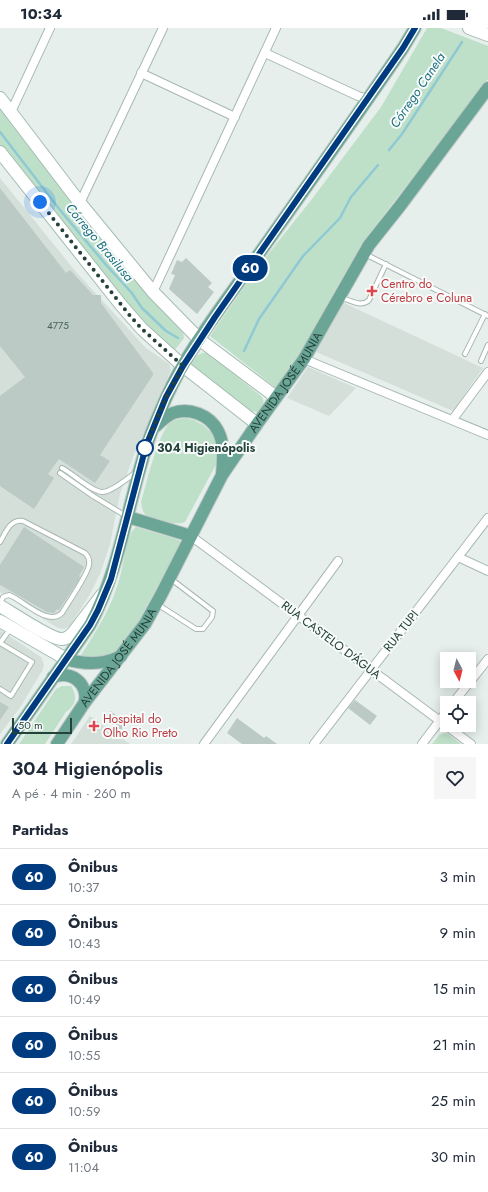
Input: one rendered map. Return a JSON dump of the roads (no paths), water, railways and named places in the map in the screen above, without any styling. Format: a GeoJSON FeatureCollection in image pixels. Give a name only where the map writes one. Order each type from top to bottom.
{"type":"FeatureCollection","features":[{"type":"Feature","properties":{"kind":"main road"},"geometry":{"type":"LineString","coordinates":[[7,744],[90,625],[111,579],[146,446],[166,397],[183,366],[368,99],[415,28]]}},
{"type":"Feature","properties":{"kind":"main road"},"geometry":{"type":"LineString","coordinates":[[469,28],[488,35]]}},
{"type":"Feature","properties":{"kind":"main road","name":"AVENIDA JOSÉ MUNIA"},"geometry":{"type":"LineString","coordinates":[[58,744],[85,702],[122,656],[145,624],[222,475],[304,359],[369,245],[488,88]]}},
{"type":"Feature","properties":{"kind":"main road"},"geometry":{"type":"LineString","coordinates":[[0,98],[80,203],[153,292],[200,340],[276,397]]}},
{"type":"Feature","properties":{"kind":"main road"},"geometry":{"type":"LineString","coordinates":[[0,152],[121,305],[142,329],[183,366],[257,424]]}},
{"type":"Feature","properties":{"kind":"main road"},"geometry":{"type":"LineString","coordinates":[[153,429],[164,418],[177,412],[188,411],[202,415],[213,423],[220,436],[223,454],[222,475]]}},
{"type":"Feature","properties":{"kind":"main road"},"geometry":{"type":"LineString","coordinates":[[128,517],[191,536]]}},
{"type":"Feature","properties":{"kind":"main road"},"geometry":{"type":"LineString","coordinates":[[172,530],[198,522]]}},
{"type":"Feature","properties":{"kind":"main road"},"geometry":{"type":"LineString","coordinates":[[0,605],[50,635],[61,639],[68,637],[73,633],[106,590]]}},
{"type":"Feature","properties":{"kind":"main road"},"geometry":{"type":"LineString","coordinates":[[0,621],[66,659],[84,663],[94,663],[108,661],[122,656]]}},
{"type":"Feature","properties":{"kind":"main road"},"geometry":{"type":"LineString","coordinates":[[53,677],[57,675],[66,675],[79,681],[84,689],[85,702]]}},
{"type":"Feature","properties":{"kind":"street"},"geometry":{"type":"LineString","coordinates":[[11,112],[50,28]]}},
{"type":"Feature","properties":{"kind":"street"},"geometry":{"type":"LineString","coordinates":[[80,203],[163,28]]}},
{"type":"Feature","properties":{"kind":"street"},"geometry":{"type":"LineString","coordinates":[[153,292],[276,28]]}},
{"type":"Feature","properties":{"kind":"street"},"geometry":{"type":"LineString","coordinates":[[265,53],[358,96],[368,99]]}},
{"type":"Feature","properties":{"kind":"street"},"geometry":{"type":"LineString","coordinates":[[141,74],[235,116]]}},
{"type":"Feature","properties":{"kind":"street"},"geometry":{"type":"LineString","coordinates":[[304,359],[453,419],[488,435]]}},
{"type":"Feature","properties":{"kind":"street"},"geometry":{"type":"LineString","coordinates":[[453,419],[488,372]]}},
{"type":"Feature","properties":{"kind":"street","name":"RUA TUPI"},"geometry":{"type":"LineString","coordinates":[[314,744],[488,518]]}},
{"type":"Feature","properties":{"kind":"street","name":"RUA CASTELO D'ÁGUA"},"geometry":{"type":"LineString","coordinates":[[191,536],[471,744]]}},
{"type":"Feature","properties":{"kind":"street"},"geometry":{"type":"LineString","coordinates":[[458,557],[488,571]]}},
{"type":"Feature","properties":{"kind":"street"},"geometry":{"type":"LineString","coordinates":[[204,744],[338,561]]}},
{"type":"Feature","properties":{"kind":"street"},"geometry":{"type":"LineString","coordinates":[[459,696],[488,659]]}},
{"type":"Feature","properties":{"kind":"street"},"geometry":{"type":"LineString","coordinates":[[422,744],[439,720]]}},
{"type":"Feature","properties":{"kind":"lane"},"geometry":{"type":"LineString","coordinates":[[364,253],[486,315],[465,354]]}},
{"type":"Feature","properties":{"kind":"lane"},"geometry":{"type":"LineString","coordinates":[[340,296],[362,304],[367,303],[370,300],[386,264]]}},
{"type":"Feature","properties":{"kind":"lane"},"geometry":{"type":"LineString","coordinates":[[481,361],[488,345]]}},
{"type":"Feature","properties":{"kind":"lane"},"geometry":{"type":"LineString","coordinates":[[62,468],[96,491],[103,492],[114,487],[140,470]]}},
{"type":"Feature","properties":{"kind":"lane"},"geometry":{"type":"LineString","coordinates":[[60,473],[93,496],[128,517]]}},
{"type":"Feature","properties":{"kind":"lane"},"geometry":{"type":"LineString","coordinates":[[0,542],[12,523],[19,520],[85,553],[89,559],[87,571],[60,615],[53,617],[46,616],[9,595],[3,597],[0,605]]}},
{"type":"Feature","properties":{"kind":"lane"},"geometry":{"type":"LineString","coordinates":[[156,604],[196,629],[203,629],[212,617],[213,611],[170,578]]}},
{"type":"Feature","properties":{"kind":"lane"},"geometry":{"type":"LineString","coordinates":[[0,689],[11,696],[32,662],[0,643],[11,627]]}},
{"type":"Feature","properties":{"kind":"waterway","name":"Córrego Canela"},"geometry":{"type":"LineString","coordinates":[[389,150],[402,134],[462,42]]}},
{"type":"Feature","properties":{"kind":"waterway","name":"Córrego Brasilusa"},"geometry":{"type":"LineString","coordinates":[[0,132],[60,210],[131,292],[142,308],[166,331],[178,338]]}},
{"type":"Feature","properties":{"kind":"waterway","name":"Córrego Canela"},"geometry":{"type":"LineString","coordinates":[[244,351],[259,319],[303,256],[340,218],[351,197],[378,165]]}},
{"type":"Feature","properties":{"kind":"place","name":"Centro do Cérebro e Coluna"},"geometry":{"type":"Point","coordinates":[372,291]}},
{"type":"Feature","properties":{"kind":"place","name":"304 Higienópolis"},"geometry":{"type":"Point","coordinates":[145,448]}},
{"type":"Feature","properties":{"kind":"place","name":"Hospital do Olho Rio Preto"},"geometry":{"type":"Point","coordinates":[94,726]}}]}
